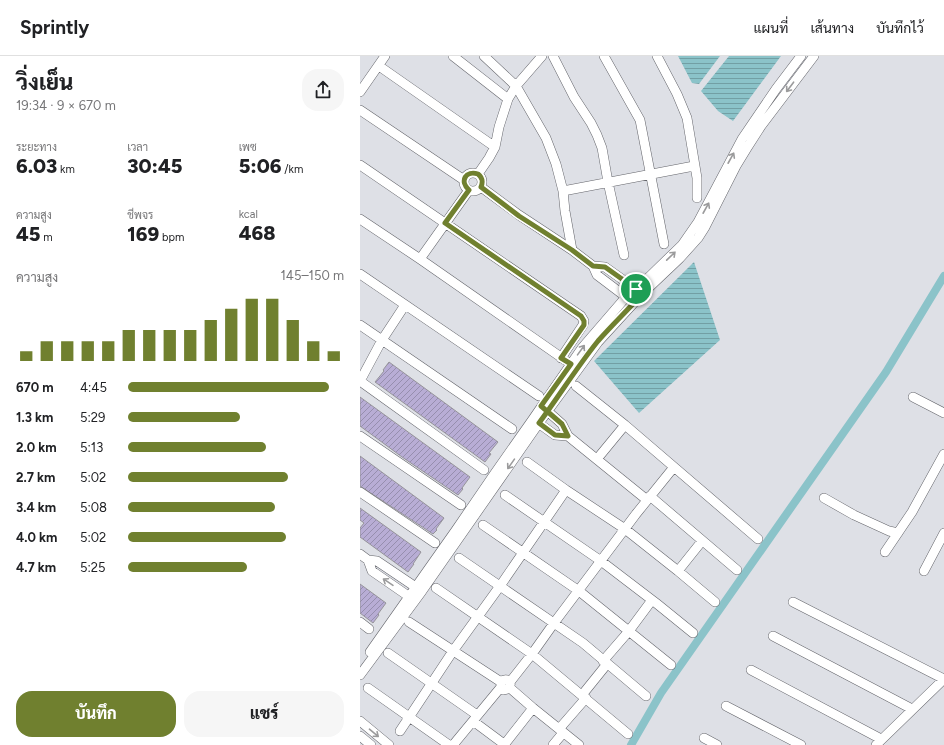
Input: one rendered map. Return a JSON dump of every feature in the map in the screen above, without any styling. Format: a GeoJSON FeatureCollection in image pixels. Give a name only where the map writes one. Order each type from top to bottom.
{"type":"FeatureCollection","features":[{"type":"Feature","properties":{"kind":"street"},"geometry":{"type":"LineString","coordinates":[[360,92],[385,56]]}},
{"type":"Feature","properties":{"kind":"street"},"geometry":{"type":"LineString","coordinates":[[453,56],[508,99]]}},
{"type":"Feature","properties":{"kind":"street"},"geometry":{"type":"LineString","coordinates":[[484,56],[516,86],[546,138],[556,164],[563,191],[572,250]]}},
{"type":"Feature","properties":{"kind":"street"},"geometry":{"type":"LineString","coordinates":[[478,174],[495,147],[499,126],[508,99],[516,86],[542,56]]}},
{"type":"Feature","properties":{"kind":"street"},"geometry":{"type":"LineString","coordinates":[[553,56],[574,97],[591,123],[602,148],[624,255]]}},
{"type":"Feature","properties":{"kind":"street"},"geometry":{"type":"LineString","coordinates":[[604,56],[640,120],[664,244]]}},
{"type":"Feature","properties":{"kind":"street"},"geometry":{"type":"LineString","coordinates":[[657,56],[677,94],[687,118],[697,178],[697,198]]}},
{"type":"Feature","properties":{"kind":"street"},"geometry":{"type":"LineString","coordinates":[[701,224],[725,170],[742,139],[776,89],[801,56]]}},
{"type":"Feature","properties":{"kind":"street"},"geometry":{"type":"LineString","coordinates":[[574,367],[634,303],[639,291],[649,277],[701,224],[717,203],[750,142],[814,56]]}},
{"type":"Feature","properties":{"kind":"street"},"geometry":{"type":"LineString","coordinates":[[379,66],[495,147]]}},
{"type":"Feature","properties":{"kind":"street"},"geometry":{"type":"LineString","coordinates":[[360,110],[464,180],[465,186],[469,190],[478,190],[482,185],[482,179],[478,174],[469,174],[464,180]]}},
{"type":"Feature","properties":{"kind":"street"},"geometry":{"type":"LineString","coordinates":[[360,165],[581,316],[584,321],[584,325],[561,358]]}},
{"type":"Feature","properties":{"kind":"street"},"geometry":{"type":"LineString","coordinates":[[563,191],[694,166]]}},
{"type":"Feature","properties":{"kind":"street"},"geometry":{"type":"LineString","coordinates":[[481,187],[519,216],[572,250],[593,266],[597,275],[634,303]]}},
{"type":"Feature","properties":{"kind":"street"},"geometry":{"type":"LineString","coordinates":[[420,259],[469,190]]}},
{"type":"Feature","properties":{"kind":"street"},"geometry":{"type":"LineString","coordinates":[[360,219],[420,259],[574,367]]}},
{"type":"Feature","properties":{"kind":"street"},"geometry":{"type":"LineString","coordinates":[[593,266],[605,267],[639,291]]}},
{"type":"Feature","properties":{"kind":"street"},"geometry":{"type":"LineString","coordinates":[[360,274],[538,396]]}},
{"type":"Feature","properties":{"kind":"street"},"geometry":{"type":"LineString","coordinates":[[360,666],[419,589],[574,367],[591,337],[626,297],[639,291]]}},
{"type":"Feature","properties":{"kind":"street"},"geometry":{"type":"LineString","coordinates":[[405,305],[382,340],[360,381],[484,470]]}},
{"type":"Feature","properties":{"kind":"street"},"geometry":{"type":"LineString","coordinates":[[360,325],[512,430]]}},
{"type":"Feature","properties":{"kind":"street"},"geometry":{"type":"LineString","coordinates":[[576,386],[625,425],[758,539]]}},
{"type":"Feature","properties":{"kind":"street"},"geometry":{"type":"LineString","coordinates":[[913,397],[944,413]]}},
{"type":"Feature","properties":{"kind":"street"},"geometry":{"type":"LineString","coordinates":[[545,409],[562,424],[568,436],[737,570]]}},
{"type":"Feature","properties":{"kind":"street"},"geometry":{"type":"LineString","coordinates":[[536,421],[555,435],[568,436]]}},
{"type":"Feature","properties":{"kind":"street"},"geometry":{"type":"LineString","coordinates":[[597,459],[625,425]]}},
{"type":"Feature","properties":{"kind":"street"},"geometry":{"type":"LineString","coordinates":[[360,436],[461,505]]}},
{"type":"Feature","properties":{"kind":"street"},"geometry":{"type":"LineString","coordinates":[[885,552],[912,512],[944,454]]}},
{"type":"Feature","properties":{"kind":"street"},"geometry":{"type":"LineString","coordinates":[[527,462],[625,529],[715,602]]}},
{"type":"Feature","properties":{"kind":"street"},"geometry":{"type":"LineString","coordinates":[[453,745],[532,654],[648,498],[674,467]]}},
{"type":"Feature","properties":{"kind":"street"},"geometry":{"type":"LineString","coordinates":[[400,731],[453,651],[566,490]]}},
{"type":"Feature","properties":{"kind":"street"},"geometry":{"type":"LineString","coordinates":[[360,492],[435,543]]}},
{"type":"Feature","properties":{"kind":"street"},"geometry":{"type":"LineString","coordinates":[[505,495],[601,561],[693,633]]}},
{"type":"Feature","properties":{"kind":"street"},"geometry":{"type":"LineString","coordinates":[[824,498],[854,515],[889,531],[898,533]]}},
{"type":"Feature","properties":{"kind":"street"},"geometry":{"type":"LineString","coordinates":[[483,525],[578,591],[671,665]]}},
{"type":"Feature","properties":{"kind":"street"},"geometry":{"type":"LineString","coordinates":[[924,571],[944,533]]}},
{"type":"Feature","properties":{"kind":"street"},"geometry":{"type":"LineString","coordinates":[[678,571],[702,542]]}},
{"type":"Feature","properties":{"kind":"street"},"geometry":{"type":"LineString","coordinates":[[360,554],[368,560],[377,561],[419,589]]}},
{"type":"Feature","properties":{"kind":"street"},"geometry":{"type":"LineString","coordinates":[[459,558],[583,643],[646,696]]}},
{"type":"Feature","properties":{"kind":"street"},"geometry":{"type":"LineString","coordinates":[[368,560],[372,571],[412,598]]}},
{"type":"Feature","properties":{"kind":"street"},"geometry":{"type":"LineString","coordinates":[[436,588],[532,654],[628,734]]}},
{"type":"Feature","properties":{"kind":"street"},"geometry":{"type":"LineString","coordinates":[[360,675],[412,598]]}},
{"type":"Feature","properties":{"kind":"street"},"geometry":{"type":"LineString","coordinates":[[554,745],[561,731],[605,662],[652,600]]}},
{"type":"Feature","properties":{"kind":"street"},"geometry":{"type":"LineString","coordinates":[[751,670],[879,742],[944,679],[793,602]]}},
{"type":"Feature","properties":{"kind":"street"},"geometry":{"type":"LineString","coordinates":[[360,622],[369,629]]}},
{"type":"Feature","properties":{"kind":"street"},"geometry":{"type":"LineString","coordinates":[[409,622],[505,685],[579,745]]}},
{"type":"Feature","properties":{"kind":"street"},"geometry":{"type":"LineString","coordinates":[[773,636],[912,709]]}},
{"type":"Feature","properties":{"kind":"street"},"geometry":{"type":"LineString","coordinates":[[388,653],[431,683],[506,744],[533,708]]}},
{"type":"Feature","properties":{"kind":"street"},"geometry":{"type":"LineString","coordinates":[[368,688],[449,745]]}},
{"type":"Feature","properties":{"kind":"street"},"geometry":{"type":"LineString","coordinates":[[726,706],[801,745]]}},
{"type":"Feature","properties":{"kind":"street"},"geometry":{"type":"LineString","coordinates":[[360,721],[389,745]]}},
{"type":"Feature","properties":{"kind":"street"},"geometry":{"type":"LineString","coordinates":[[360,736],[371,745]]}},
{"type":"Feature","properties":{"kind":"street"},"geometry":{"type":"LineString","coordinates":[[704,738],[717,745]]}},
{"type":"Feature","properties":{"kind":"water"},"geometry":{"type":"Polygon","coordinates":[[[678,56],[720,56],[699,84],[692,83],[678,56]]]}},
{"type":"Feature","properties":{"kind":"water"},"geometry":{"type":"Polygon","coordinates":[[[729,56],[781,56],[733,121],[718,111],[701,91],[729,56]]]}},
{"type":"Feature","properties":{"kind":"water"},"geometry":{"type":"Polygon","coordinates":[[[694,262],[720,340],[639,413],[594,361],[694,262]]]}},
{"type":"Feature","properties":{"kind":"building"},"geometry":{"type":"Polygon","coordinates":[[[389,362],[498,442],[489,453],[491,454],[485,462],[375,382],[389,362]]]}},
{"type":"Feature","properties":{"kind":"building"},"geometry":{"type":"Polygon","coordinates":[[[360,397],[470,477],[458,495],[360,426],[360,397]]]}},
{"type":"Feature","properties":{"kind":"building"},"geometry":{"type":"Polygon","coordinates":[[[360,456],[444,518],[433,534],[360,486],[360,456]]]}},
{"type":"Feature","properties":{"kind":"building"},"geometry":{"type":"Polygon","coordinates":[[[360,508],[421,552],[408,572],[360,537],[360,528],[364,523],[360,520],[360,508]]]}},
{"type":"Feature","properties":{"kind":"building"},"geometry":{"type":"Polygon","coordinates":[[[360,584],[386,603],[373,623],[360,613],[360,584]]]}},
{"type":"Feature","properties":{"kind":"waterway"},"geometry":{"type":"LineString","coordinates":[[631,745],[661,693],[886,372],[944,276]]}},
{"type":"Feature","properties":{"kind":"route"},"geometry":{"type":"LineString","coordinates":[[636,289],[605,267],[593,266],[572,250],[519,216],[481,187],[482,179],[478,174],[472,173],[467,175],[465,178],[464,183],[469,190],[445,223],[581,316],[584,321],[584,325],[561,358],[571,364],[541,406],[548,411],[562,424],[568,436],[555,435],[539,423],[548,411],[582,363],[598,342],[642,294],[636,289]]}}]}
